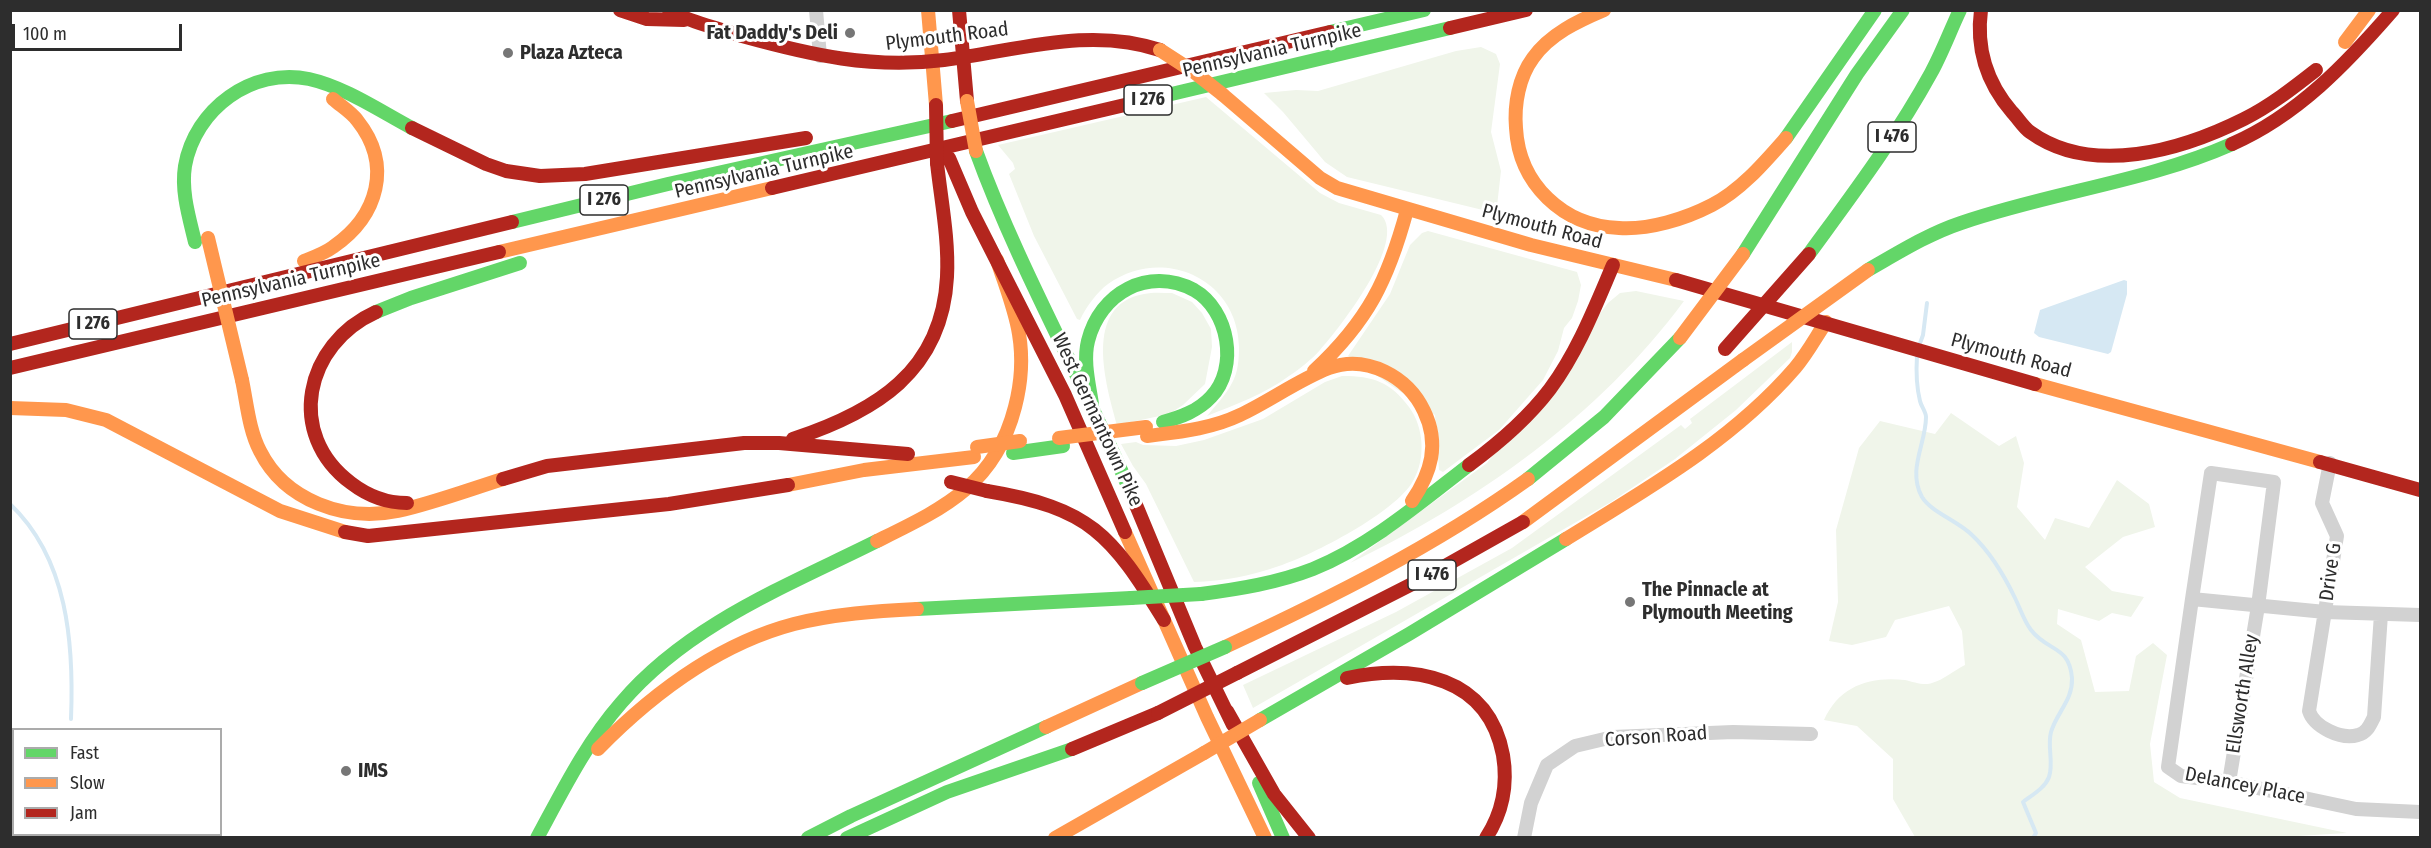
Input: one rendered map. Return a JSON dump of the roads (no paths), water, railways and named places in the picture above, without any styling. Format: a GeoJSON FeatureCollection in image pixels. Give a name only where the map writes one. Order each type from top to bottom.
{"type":"FeatureCollection","features":[{"type":"Feature","properties":{"kind":"main road","name":"Plymouth Road"},"geometry":{"type":"LineString","coordinates":[[620,10],[647,19],[687,20],[820,56],[880,64],[933,61],[1095,37],[1128,40],[1160,50],[1194,72],[1288,152],[1328,183],[1346,192],[1531,245],[1826,322],[1926,353],[2421,490]]}},
{"type":"Feature","properties":{"kind":"main road","name":"Plymouth Road"},"geometry":{"type":"LineString","coordinates":[[669,10],[687,20]]}},
{"type":"Feature","properties":{"kind":"main road"},"geometry":{"type":"LineString","coordinates":[[779,443],[826,430],[871,407],[904,382],[920,363],[940,319],[947,275],[943,160],[928,10]]}},
{"type":"Feature","properties":{"kind":"main road","name":"West Germantown Pike"},"geometry":{"type":"LineString","coordinates":[[959,10],[967,101],[976,151],[991,196],[1092,404],[1132,492],[1195,646],[1227,711],[1283,837]]}},
{"type":"Feature","properties":{"kind":"main road"},"geometry":{"type":"LineString","coordinates":[[1393,18],[1411,10]]}},
{"type":"Feature","properties":{"kind":"main road","name":"Pennsylvania Turnpike"},"geometry":{"type":"LineString","coordinates":[[10,344],[668,184],[1033,103],[1424,10]]}},
{"type":"Feature","properties":{"kind":"main road","name":"Pennsylvania Turnpike"},"geometry":{"type":"LineString","coordinates":[[10,368],[427,269],[634,223],[1526,10]]}},
{"type":"Feature","properties":{"kind":"main road"},"geometry":{"type":"LineString","coordinates":[[1604,10],[1575,23],[1560,33],[1533,58],[1523,77],[1517,100],[1515,141],[1521,164],[1544,198],[1577,219],[1613,228],[1638,228],[1706,208],[1733,191],[1760,167],[1786,136],[1875,10]]}},
{"type":"Feature","properties":{"kind":"main road","name":"I 476"},"geometry":{"type":"LineString","coordinates":[[808,837],[1360,583],[1476,517],[1578,440],[1636,386],[1680,338],[1743,254],[1857,74],[1886,10]]}},
{"type":"Feature","properties":{"kind":"main road"},"geometry":{"type":"LineString","coordinates":[[1857,74],[1903,10]]}},
{"type":"Feature","properties":{"kind":"main road","name":"I 476"},"geometry":{"type":"LineString","coordinates":[[1721,354],[1809,254],[1863,181],[1927,79],[1960,10]]}},
{"type":"Feature","properties":{"kind":"main road"},"geometry":{"type":"LineString","coordinates":[[1981,10],[1980,35],[1987,72],[1995,90],[2013,116],[2027,130],[2047,141],[2082,153],[2107,156],[2134,155],[2208,135],[2273,103],[2334,54],[2363,21],[2369,10]]}},
{"type":"Feature","properties":{"kind":"main road"},"geometry":{"type":"LineString","coordinates":[[1614,455],[1868,270],[1904,249],[1960,223],[2170,167],[2209,155],[2244,139],[2287,114],[2322,87],[2354,55],[2393,10]]}},
{"type":"Feature","properties":{"kind":"main road"},"geometry":{"type":"LineString","coordinates":[[337,531],[308,517],[270,486],[258,470],[243,440],[235,382],[201,240],[185,200],[186,157],[197,131],[210,113],[228,97],[251,83],[298,77],[333,87],[487,164],[516,173],[545,176],[604,171],[856,130],[921,117],[1033,103]]}},
{"type":"Feature","properties":{"kind":"main road"},"geometry":{"type":"LineString","coordinates":[[176,304],[260,272],[316,257],[339,246],[348,238],[368,211],[377,180],[375,151],[361,122],[353,113],[333,99],[310,89],[297,87],[270,89],[246,97],[236,104],[212,128],[198,161],[201,240]]}},
{"type":"Feature","properties":{"kind":"main road","name":"West Germantown Pike"},"geometry":{"type":"LineString","coordinates":[[943,160],[997,260],[1065,395],[1164,620],[1265,837]]}},
{"type":"Feature","properties":{"kind":"main road"},"geometry":{"type":"LineString","coordinates":[[1300,382],[1336,349],[1374,303],[1397,248],[1407,210]]}},
{"type":"Feature","properties":{"kind":"main road"},"geometry":{"type":"LineString","coordinates":[[439,498],[413,503],[389,501],[355,487],[335,470],[321,450],[309,416],[310,394],[315,374],[331,344],[365,316],[535,258],[624,234],[634,223]]}},
{"type":"Feature","properties":{"kind":"main road"},"geometry":{"type":"LineString","coordinates":[[537,837],[582,756],[607,717],[633,687],[694,636],[736,612],[916,522],[977,480],[1004,440],[1016,402],[1021,366],[1019,334],[997,260]]}},
{"type":"Feature","properties":{"kind":"main road"},"geometry":{"type":"LineString","coordinates":[[559,797],[583,764],[602,744],[651,701],[696,668],[736,646],[770,632],[801,623],[894,610],[1201,594],[1259,584],[1327,562],[1383,529],[1502,439],[1530,414],[1570,356],[1613,265]]}},
{"type":"Feature","properties":{"kind":"main road"},"geometry":{"type":"LineString","coordinates":[[1092,404],[1087,348],[1094,323],[1101,310],[1124,289],[1138,283],[1171,280],[1187,285],[1203,296],[1214,308],[1222,323],[1227,348],[1226,372],[1213,396],[1204,406],[1147,432]]}},
{"type":"Feature","properties":{"kind":"main road"},"geometry":{"type":"LineString","coordinates":[[1055,837],[1303,695],[1645,492],[1687,464],[1751,411],[1796,367],[1826,322]]}},
{"type":"Feature","properties":{"kind":"main road"},"geometry":{"type":"LineString","coordinates":[[10,408],[62,408],[94,415],[127,429],[280,511],[337,531],[355,535],[382,536],[553,518],[743,493],[975,452],[1147,432],[1198,429],[1239,416],[1329,368],[1349,365],[1366,366],[1397,378],[1406,385],[1420,402],[1432,433],[1433,453],[1428,476],[1419,494],[1383,529]]}},
{"type":"Feature","properties":{"kind":"main road","name":"I 476"},"geometry":{"type":"LineString","coordinates":[[851,835],[947,792],[1073,749],[1158,713],[1412,585],[1527,519],[1614,455],[1700,374]]}},
{"type":"Feature","properties":{"kind":"main road"},"geometry":{"type":"LineString","coordinates":[[235,382],[262,455],[280,479],[307,500],[337,510],[374,514],[398,511],[548,466],[744,443],[779,443],[904,454],[975,452]]}},
{"type":"Feature","properties":{"kind":"main road"},"geometry":{"type":"LineString","coordinates":[[824,478],[894,473],[922,477]]}},
{"type":"Feature","properties":{"kind":"main road"},"geometry":{"type":"LineString","coordinates":[[946,481],[1060,508],[1086,524],[1112,544],[1127,562],[1164,620]]}},
{"type":"Feature","properties":{"kind":"main road"},"geometry":{"type":"LineString","coordinates":[[1303,695],[1349,677],[1390,670],[1424,674],[1446,681],[1467,693],[1488,715],[1496,729],[1505,757],[1504,798],[1499,815],[1486,837]]}},
{"type":"Feature","properties":{"kind":"main road"},"geometry":{"type":"LineString","coordinates":[[1227,711],[1271,787],[1290,816],[1309,837]]}},
{"type":"Feature","properties":{"kind":"street"},"geometry":{"type":"LineString","coordinates":[[816,10],[820,56]]}},
{"type":"Feature","properties":{"kind":"street","name":"Drive G"},"geometry":{"type":"LineString","coordinates":[[2330,463],[2322,503],[2337,536],[2309,711],[2312,719],[2320,727],[2352,736],[2360,735],[2369,728],[2374,717],[2381,614]]}},
{"type":"Feature","properties":{"kind":"street","name":"Delancey Place"},"geometry":{"type":"LineString","coordinates":[[2211,473],[2168,767],[2181,776],[2229,782],[2356,809],[2421,812]]}},
{"type":"Feature","properties":{"kind":"street","name":"Ellsworth Alley"},"geometry":{"type":"LineString","coordinates":[[2211,473],[2274,482],[2258,606],[2229,782]]}},
{"type":"Feature","properties":{"kind":"street"},"geometry":{"type":"LineString","coordinates":[[2192,599],[2325,612],[2421,615]]}},
{"type":"Feature","properties":{"kind":"street","name":"Corson Road"},"geometry":{"type":"LineString","coordinates":[[1524,837],[1531,804],[1547,765],[1575,746],[1613,737],[1733,732],[1811,734]]}},
{"type":"Feature","properties":{"kind":"water"},"geometry":{"type":"Polygon","coordinates":[[[2124,280],[2127,281],[2127,294],[2111,352],[2108,354],[2039,337],[2034,333],[2040,310],[2124,280]]]}},
{"type":"Feature","properties":{"kind":"waterway"},"geometry":{"type":"LineString","coordinates":[[1919,346],[1923,335],[1927,303]]}},
{"type":"Feature","properties":{"kind":"waterway"},"geometry":{"type":"LineString","coordinates":[[1917,356],[1918,389],[1926,417],[1916,477],[1922,497],[1979,542],[2001,572],[2031,630],[2062,654],[2070,667],[2072,678],[2070,693],[2051,732],[2049,777],[2041,788],[2023,802],[2036,833],[2033,838]]}},
{"type":"Feature","properties":{"kind":"waterway"},"geometry":{"type":"LineString","coordinates":[[10,504],[29,526],[56,576],[68,633],[72,690],[71,719]]}},
{"type":"Feature","properties":{"kind":"place","name":"Fat Daddy's Deli"},"geometry":{"type":"Point","coordinates":[850,33]}},
{"type":"Feature","properties":{"kind":"place","name":"Plaza Azteca"},"geometry":{"type":"Point","coordinates":[508,53]}},
{"type":"Feature","properties":{"kind":"place","name":"The Pinnacle at Plymouth Meeting"},"geometry":{"type":"Point","coordinates":[1630,602]}},
{"type":"Feature","properties":{"kind":"place","name":"IMS"},"geometry":{"type":"Point","coordinates":[346,771]}}]}
